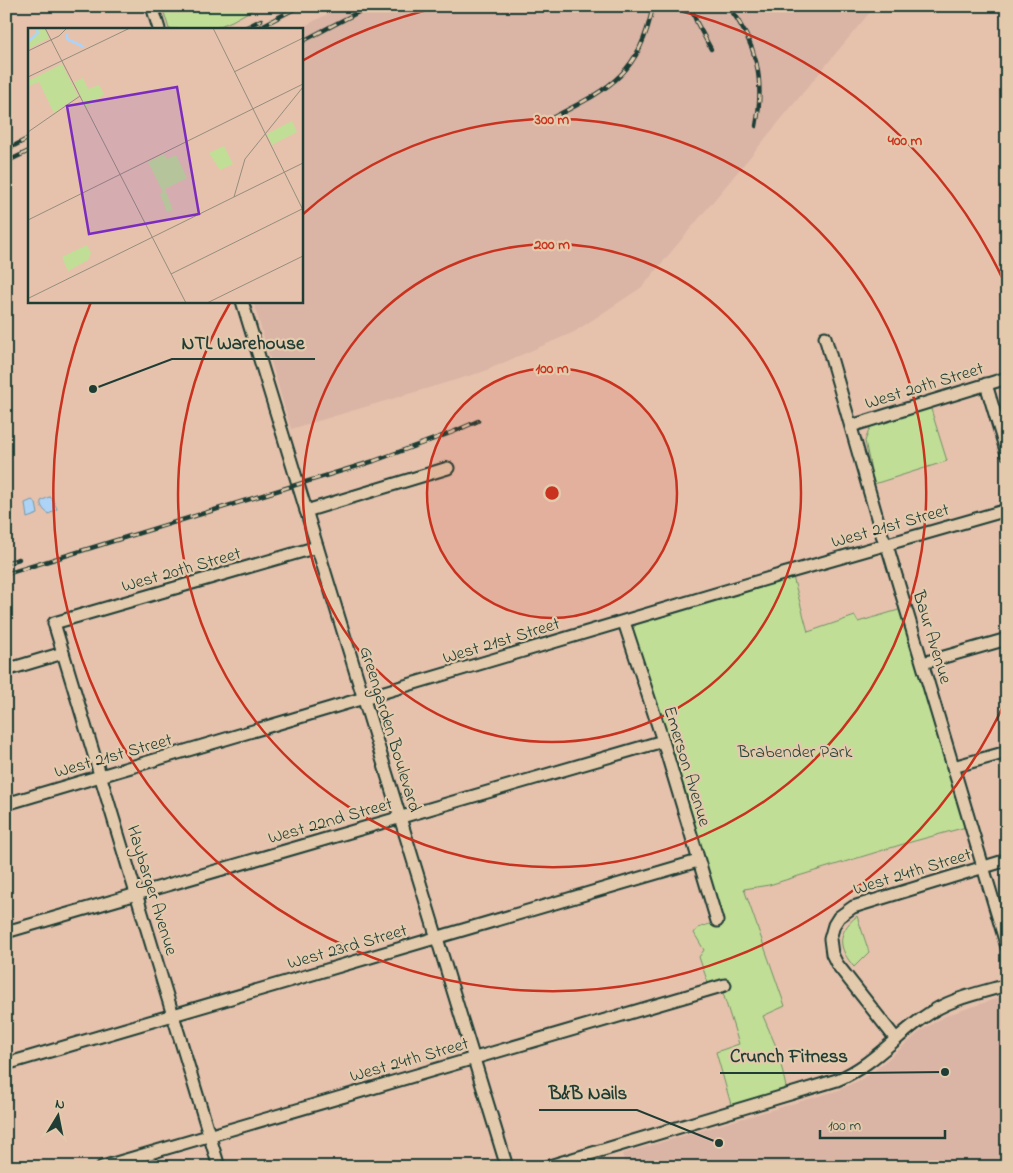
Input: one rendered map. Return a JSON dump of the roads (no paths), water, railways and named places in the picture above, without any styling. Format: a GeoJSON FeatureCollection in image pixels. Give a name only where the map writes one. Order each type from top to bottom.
{"type":"FeatureCollection","features":[{"type":"Feature","properties":{"kind":"street"},"geometry":{"type":"LineString","coordinates":[[152,6],[159,28]]}},
{"type":"Feature","properties":{"kind":"street","name":"Greengarden Boulevard"},"geometry":{"type":"LineString","coordinates":[[242,302],[506,1167]]}},
{"type":"Feature","properties":{"kind":"street","name":"Baur Avenue"},"geometry":{"type":"LineString","coordinates":[[825,337],[1007,947]]}},
{"type":"Feature","properties":{"kind":"street","name":"West 20th Street"},"geometry":{"type":"LineString","coordinates":[[851,426],[1007,378]]}},
{"type":"Feature","properties":{"kind":"street"},"geometry":{"type":"LineString","coordinates":[[986,384],[1007,454]]}},
{"type":"Feature","properties":{"kind":"street"},"geometry":{"type":"LineString","coordinates":[[306,511],[448,468]]}},
{"type":"Feature","properties":{"kind":"street","name":"West 21st Street"},"geometry":{"type":"LineString","coordinates":[[6,804],[1007,510]]}},
{"type":"Feature","properties":{"kind":"street","name":"West 20th Street"},"geometry":{"type":"LineString","coordinates":[[54,623],[317,548]]}},
{"type":"Feature","properties":{"kind":"street","name":"Emerson Avenue"},"geometry":{"type":"LineString","coordinates":[[624,622],[663,741],[716,922]]}},
{"type":"Feature","properties":{"kind":"street","name":"Haybarger Avenue"},"geometry":{"type":"LineString","coordinates":[[54,623],[219,1167]]}},
{"type":"Feature","properties":{"kind":"street"},"geometry":{"type":"LineString","coordinates":[[923,663],[1007,639]]}},
{"type":"Feature","properties":{"kind":"street"},"geometry":{"type":"LineString","coordinates":[[6,670],[63,653]]}},
{"type":"Feature","properties":{"kind":"street","name":"West 22nd Street"},"geometry":{"type":"LineString","coordinates":[[6,932],[663,741]]}},
{"type":"Feature","properties":{"kind":"street"},"geometry":{"type":"LineString","coordinates":[[953,767],[1007,752]]}},
{"type":"Feature","properties":{"kind":"street","name":"West 24th Street"},"geometry":{"type":"LineString","coordinates":[[896,1039],[837,964],[830,944],[830,934],[834,925],[839,917],[853,907],[1007,860]]}},
{"type":"Feature","properties":{"kind":"street","name":"West 23rd Street"},"geometry":{"type":"LineString","coordinates":[[6,1064],[698,861]]}},
{"type":"Feature","properties":{"kind":"street","name":"West 24th Street"},"geometry":{"type":"LineString","coordinates":[[102,1167],[725,985]]}},
{"type":"Feature","properties":{"kind":"street"},"geometry":{"type":"LineString","coordinates":[[546,1167],[837,1080],[866,1064],[924,1016],[944,1005],[1007,985]]}},
{"type":"Feature","properties":{"kind":"water"},"geometry":{"type":"Polygon","coordinates":[[[49,497],[52,498],[57,509],[49,514],[43,508],[41,501],[49,497]]]}},
{"type":"Feature","properties":{"kind":"water"},"geometry":{"type":"Polygon","coordinates":[[[32,500],[36,503],[38,514],[27,518],[25,503],[32,500]]]}},
{"type":"Feature","properties":{"kind":"railway"},"geometry":{"type":"LineString","coordinates":[[258,28],[300,6]]}},
{"type":"Feature","properties":{"kind":"railway"},"geometry":{"type":"LineString","coordinates":[[302,41],[370,6]]}},
{"type":"Feature","properties":{"kind":"railway"},"geometry":{"type":"LineString","coordinates":[[552,118],[590,98],[619,77],[630,64],[639,48],[647,29],[653,6]]}},
{"type":"Feature","properties":{"kind":"railway"},"geometry":{"type":"LineString","coordinates":[[690,6],[711,49]]}},
{"type":"Feature","properties":{"kind":"railway"},"geometry":{"type":"LineString","coordinates":[[728,6],[746,34],[756,63],[759,77],[759,109],[756,126]]}},
{"type":"Feature","properties":{"kind":"railway"},"geometry":{"type":"LineString","coordinates":[[245,28],[261,20]]}},
{"type":"Feature","properties":{"kind":"railway"},"geometry":{"type":"LineString","coordinates":[[6,150],[28,139]]}},
{"type":"Feature","properties":{"kind":"railway"},"geometry":{"type":"LineString","coordinates":[[6,162],[28,151]]}},
{"type":"Feature","properties":{"kind":"railway"},"geometry":{"type":"LineString","coordinates":[[6,574],[374,461],[478,421]]}},
{"type":"Feature","properties":{"kind":"railway"},"geometry":{"type":"LineString","coordinates":[[6,563],[19,559]]}},
{"type":"Feature","properties":{"kind":"place","name":"NTL Warehouse"},"geometry":{"type":"Point","coordinates":[93,389]}},
{"type":"Feature","properties":{"kind":"place","name":"Crunch Fitness"},"geometry":{"type":"Point","coordinates":[945,1072]}},
{"type":"Feature","properties":{"kind":"place","name":"B&B Nails"},"geometry":{"type":"Point","coordinates":[719,1143]}},
{"type":"Feature","properties":{"kind":"park label","name":"Brabender Park"},"geometry":{"type":"Point","coordinates":[795,751]}}]}
